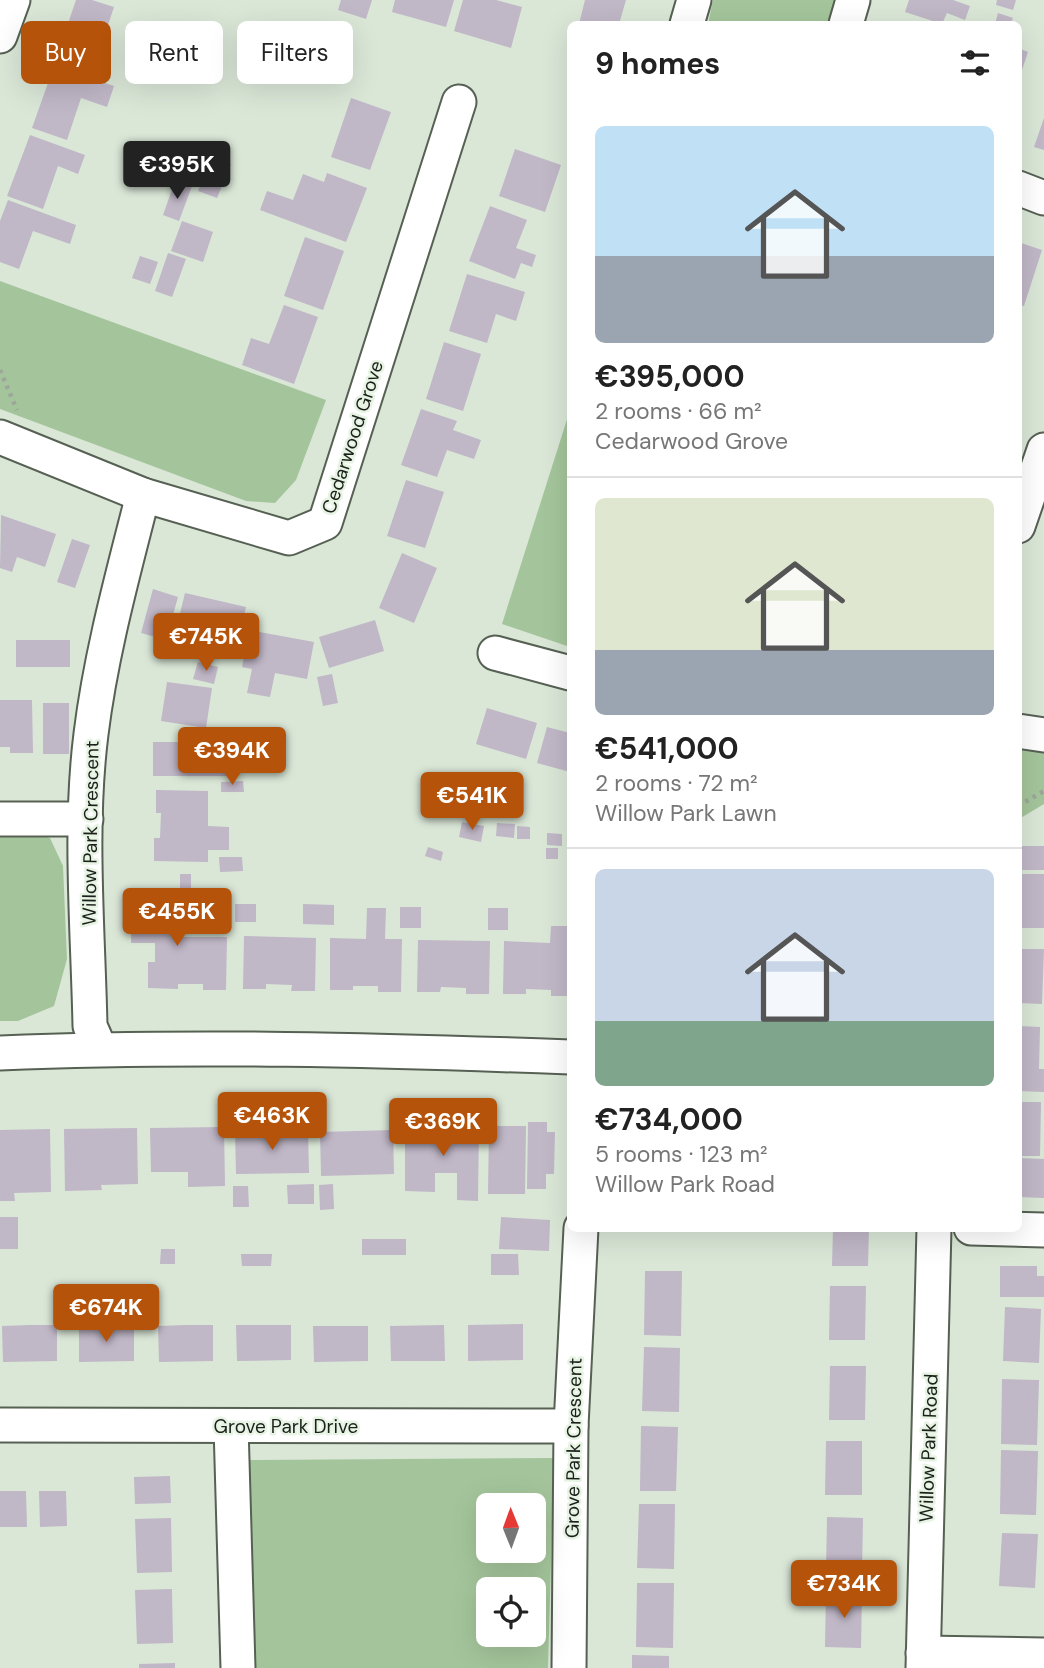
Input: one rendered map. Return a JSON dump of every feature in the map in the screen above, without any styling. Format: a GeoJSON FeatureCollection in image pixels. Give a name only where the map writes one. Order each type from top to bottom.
{"type":"FeatureCollection","features":[{"type":"Feature","properties":{"kind":"street"},"geometry":{"type":"LineString","coordinates":[[0,36],[13,0]]}},
{"type":"Feature","properties":{"kind":"street"},"geometry":{"type":"LineString","coordinates":[[688,21],[694,0]]}},
{"type":"Feature","properties":{"kind":"street"},"geometry":{"type":"LineString","coordinates":[[847,21],[853,0]]}},
{"type":"Feature","properties":{"kind":"street","name":"Cedarwood Grove"},"geometry":{"type":"LineString","coordinates":[[0,437],[143,495],[289,538],[325,523],[459,102]]}},
{"type":"Feature","properties":{"kind":"street"},"geometry":{"type":"LineString","coordinates":[[1022,190],[1044,198]]}},
{"type":"Feature","properties":{"kind":"street"},"geometry":{"type":"LineString","coordinates":[[1022,510],[1044,450]]}},
{"type":"Feature","properties":{"kind":"street","name":"Willow Park Crescent"},"geometry":{"type":"LineString","coordinates":[[100,1049],[90,1026],[86,820],[90,736],[103,656],[143,495]]}},
{"type":"Feature","properties":{"kind":"street"},"geometry":{"type":"LineString","coordinates":[[495,653],[567,672]]}},
{"type":"Feature","properties":{"kind":"street"},"geometry":{"type":"LineString","coordinates":[[1022,733],[1044,736]]}},
{"type":"Feature","properties":{"kind":"street"},"geometry":{"type":"LineString","coordinates":[[0,819],[86,820]]}},
{"type":"Feature","properties":{"kind":"street"},"geometry":{"type":"LineString","coordinates":[[0,1053],[100,1049],[438,1052],[567,1057]]}},
{"type":"Feature","properties":{"kind":"street"},"geometry":{"type":"LineString","coordinates":[[1022,1229],[1044,1230]]}},
{"type":"Feature","properties":{"kind":"street","name":"Grove Park Crescent"},"geometry":{"type":"LineString","coordinates":[[569,1668],[571,1426],[581,1232]]}},
{"type":"Feature","properties":{"kind":"street","name":"Willow Park Road"},"geometry":{"type":"LineString","coordinates":[[923,1660],[934,1232]]}},
{"type":"Feature","properties":{"kind":"street","name":"Grove Park Drive"},"geometry":{"type":"LineString","coordinates":[[0,1425],[571,1426]]}},
{"type":"Feature","properties":{"kind":"street"},"geometry":{"type":"LineString","coordinates":[[231,1426],[238,1668]]}},
{"type":"Feature","properties":{"kind":"street"},"geometry":{"type":"LineString","coordinates":[[923,1660],[1044,1655]]}},
{"type":"Feature","properties":{"kind":"path"},"geometry":{"type":"LineString","coordinates":[[1022,804],[1044,791]]}},
{"type":"Feature","properties":{"kind":"green space"},"geometry":{"type":"Polygon","coordinates":[[[713,0],[837,0],[831,21],[709,21],[713,0]]]}},
{"type":"Feature","properties":{"kind":"green space"},"geometry":{"type":"Polygon","coordinates":[[[0,281],[326,400],[296,480],[275,503],[246,501],[0,409],[0,281]]]}},
{"type":"Feature","properties":{"kind":"green space"},"geometry":{"type":"Polygon","coordinates":[[[567,419],[567,646],[502,624],[567,419]]]}},
{"type":"Feature","properties":{"kind":"green space"},"geometry":{"type":"Polygon","coordinates":[[[1022,742],[1044,745],[1044,804],[1022,817],[1022,742]]]}},
{"type":"Feature","properties":{"kind":"green space"},"geometry":{"type":"Polygon","coordinates":[[[0,828],[15,828],[50,838],[63,866],[67,959],[54,1006],[18,1021],[0,1021],[0,828]]]}},
{"type":"Feature","properties":{"kind":"green space"},"geometry":{"type":"Polygon","coordinates":[[[554,1458],[548,1668],[251,1668],[250,1460],[554,1458]]]}},
{"type":"Feature","properties":{"kind":"building"},"geometry":{"type":"Polygon","coordinates":[[[76,0],[92,0],[114,7],[109,21],[69,21],[76,0]]]}},
{"type":"Feature","properties":{"kind":"building"},"geometry":{"type":"Polygon","coordinates":[[[341,0],[372,0],[366,19],[338,10],[341,0]]]}},
{"type":"Feature","properties":{"kind":"building"},"geometry":{"type":"Polygon","coordinates":[[[395,0],[454,0],[446,27],[392,12],[395,0]]]}},
{"type":"Feature","properties":{"kind":"building"},"geometry":{"type":"Polygon","coordinates":[[[463,0],[496,0],[522,7],[511,48],[454,31],[463,0]]]}},
{"type":"Feature","properties":{"kind":"building"},"geometry":{"type":"Polygon","coordinates":[[[585,0],[626,0],[620,21],[580,21],[585,0]]]}},
{"type":"Feature","properties":{"kind":"building"},"geometry":{"type":"Polygon","coordinates":[[[909,0],[953,0],[970,6],[965,20],[947,13],[943,21],[933,21],[905,12],[909,0]]]}},
{"type":"Feature","properties":{"kind":"building"},"geometry":{"type":"Polygon","coordinates":[[[997,0],[1016,0],[1013,10],[996,5],[997,0]]]}},
{"type":"Feature","properties":{"kind":"building"},"geometry":{"type":"Polygon","coordinates":[[[998,13],[1013,18],[1012,21],[996,21],[998,13]]]}},
{"type":"Feature","properties":{"kind":"building"},"geometry":{"type":"Polygon","coordinates":[[[1022,50],[1028,52],[1022,70],[1022,50]]]}},
{"type":"Feature","properties":{"kind":"building"},"geometry":{"type":"Polygon","coordinates":[[[48,84],[114,86],[107,107],[81,98],[67,140],[32,128],[48,84]]]}},
{"type":"Feature","properties":{"kind":"building"},"geometry":{"type":"Polygon","coordinates":[[[351,98],[391,112],[370,170],[331,157],[351,98]]]}},
{"type":"Feature","properties":{"kind":"building"},"geometry":{"type":"Polygon","coordinates":[[[1044,118],[1044,150],[1034,147],[1044,118]]]}},
{"type":"Feature","properties":{"kind":"building"},"geometry":{"type":"Polygon","coordinates":[[[30,135],[85,155],[78,174],[58,166],[43,209],[7,196],[30,135]]]}},
{"type":"Feature","properties":{"kind":"building"},"geometry":{"type":"Polygon","coordinates":[[[515,149],[561,165],[545,212],[499,196],[515,149]]]}},
{"type":"Feature","properties":{"kind":"building"},"geometry":{"type":"Polygon","coordinates":[[[211,157],[231,164],[217,198],[198,191],[211,157]]]}},
{"type":"Feature","properties":{"kind":"building"},"geometry":{"type":"Polygon","coordinates":[[[327,173],[367,188],[346,242],[260,210],[267,191],[293,200],[303,174],[324,182],[327,173]]]}},
{"type":"Feature","properties":{"kind":"building"},"geometry":{"type":"Polygon","coordinates":[[[175,181],[192,186],[179,221],[163,215],[175,181]]]}},
{"type":"Feature","properties":{"kind":"building"},"geometry":{"type":"Polygon","coordinates":[[[8,200],[76,225],[70,244],[33,231],[19,269],[0,262],[0,221],[8,200]]]}},
{"type":"Feature","properties":{"kind":"building"},"geometry":{"type":"Polygon","coordinates":[[[490,206],[527,220],[516,248],[536,255],[532,267],[521,263],[515,279],[469,261],[490,206]]]}},
{"type":"Feature","properties":{"kind":"building"},"geometry":{"type":"Polygon","coordinates":[[[182,221],[213,232],[203,262],[171,251],[182,221]]]}},
{"type":"Feature","properties":{"kind":"building"},"geometry":{"type":"Polygon","coordinates":[[[305,237],[344,251],[323,310],[284,296],[305,237]]]}},
{"type":"Feature","properties":{"kind":"building"},"geometry":{"type":"Polygon","coordinates":[[[1022,243],[1042,250],[1022,306],[1022,243]]]}},
{"type":"Feature","properties":{"kind":"building"},"geometry":{"type":"Polygon","coordinates":[[[168,253],[186,259],[172,297],[155,291],[168,253]]]}},
{"type":"Feature","properties":{"kind":"building"},"geometry":{"type":"Polygon","coordinates":[[[140,256],[158,262],[150,284],[132,278],[140,256]]]}},
{"type":"Feature","properties":{"kind":"building"},"geometry":{"type":"Polygon","coordinates":[[[467,274],[525,292],[516,321],[496,314],[487,343],[449,331],[467,274]]]}},
{"type":"Feature","properties":{"kind":"building"},"geometry":{"type":"Polygon","coordinates":[[[284,305],[318,317],[294,384],[242,365],[251,338],[269,344],[284,305]]]}},
{"type":"Feature","properties":{"kind":"building"},"geometry":{"type":"Polygon","coordinates":[[[444,342],[481,354],[463,411],[426,399],[444,342]]]}},
{"type":"Feature","properties":{"kind":"building"},"geometry":{"type":"Polygon","coordinates":[[[421,409],[457,421],[453,430],[481,440],[474,459],[447,450],[437,477],[401,465],[421,409]]]}},
{"type":"Feature","properties":{"kind":"building"},"geometry":{"type":"Polygon","coordinates":[[[406,480],[444,492],[425,548],[387,536],[406,480]]]}},
{"type":"Feature","properties":{"kind":"building"},"geometry":{"type":"Polygon","coordinates":[[[1,515],[56,534],[45,567],[17,557],[12,572],[0,568],[1,515]]]}},
{"type":"Feature","properties":{"kind":"building"},"geometry":{"type":"Polygon","coordinates":[[[72,539],[90,545],[75,588],[57,582],[72,539]]]}},
{"type":"Feature","properties":{"kind":"building"},"geometry":{"type":"Polygon","coordinates":[[[402,553],[437,568],[414,623],[379,608],[402,553]]]}},
{"type":"Feature","properties":{"kind":"building"},"geometry":{"type":"Polygon","coordinates":[[[153,589],[178,597],[166,640],[141,633],[153,589]]]}},
{"type":"Feature","properties":{"kind":"building"},"geometry":{"type":"Polygon","coordinates":[[[185,593],[246,607],[238,642],[195,632],[188,659],[170,655],[185,593]]]}},
{"type":"Feature","properties":{"kind":"building"},"geometry":{"type":"Polygon","coordinates":[[[375,620],[384,651],[329,668],[319,637],[375,620]]]}},
{"type":"Feature","properties":{"kind":"building"},"geometry":{"type":"Polygon","coordinates":[[[249,630],[314,642],[307,679],[275,673],[270,697],[247,693],[252,669],[242,667],[249,630]]]}},
{"type":"Feature","properties":{"kind":"building"},"geometry":{"type":"Polygon","coordinates":[[[16,640],[70,640],[70,667],[16,667],[16,640]]]}},
{"type":"Feature","properties":{"kind":"building"},"geometry":{"type":"Polygon","coordinates":[[[198,662],[218,667],[214,684],[193,679],[198,662]]]}},
{"type":"Feature","properties":{"kind":"building"},"geometry":{"type":"Polygon","coordinates":[[[332,674],[338,703],[323,706],[317,677],[332,674]]]}},
{"type":"Feature","properties":{"kind":"building"},"geometry":{"type":"Polygon","coordinates":[[[167,682],[212,688],[206,728],[161,721],[167,682]]]}},
{"type":"Feature","properties":{"kind":"building"},"geometry":{"type":"Polygon","coordinates":[[[0,700],[32,700],[33,753],[10,753],[10,747],[0,747],[0,700]]]}},
{"type":"Feature","properties":{"kind":"building"},"geometry":{"type":"Polygon","coordinates":[[[43,703],[69,703],[69,754],[43,754],[43,703]]]}},
{"type":"Feature","properties":{"kind":"building"},"geometry":{"type":"Polygon","coordinates":[[[487,708],[537,723],[526,759],[476,744],[487,708]]]}},
{"type":"Feature","properties":{"kind":"building"},"geometry":{"type":"Polygon","coordinates":[[[547,727],[567,732],[567,771],[537,763],[547,727]]]}},
{"type":"Feature","properties":{"kind":"building"},"geometry":{"type":"Polygon","coordinates":[[[219,731],[251,731],[251,770],[234,770],[234,776],[153,776],[153,742],[219,742],[219,731]]]}},
{"type":"Feature","properties":{"kind":"building"},"geometry":{"type":"Polygon","coordinates":[[[243,781],[244,792],[221,792],[221,782],[243,781]]]}},
{"type":"Feature","properties":{"kind":"building"},"geometry":{"type":"Polygon","coordinates":[[[156,790],[208,791],[208,826],[229,827],[229,850],[208,850],[208,862],[154,861],[154,838],[160,838],[161,813],[156,813],[156,790]]]}},
{"type":"Feature","properties":{"kind":"building"},"geometry":{"type":"Polygon","coordinates":[[[462,822],[484,826],[481,842],[459,837],[462,822]]]}},
{"type":"Feature","properties":{"kind":"building"},"geometry":{"type":"Polygon","coordinates":[[[497,823],[515,824],[514,838],[496,836],[497,823]]]}},
{"type":"Feature","properties":{"kind":"building"},"geometry":{"type":"Polygon","coordinates":[[[517,826],[530,827],[530,839],[517,839],[517,826]]]}},
{"type":"Feature","properties":{"kind":"building"},"geometry":{"type":"Polygon","coordinates":[[[547,833],[562,834],[562,846],[547,845],[547,833]]]}},
{"type":"Feature","properties":{"kind":"building"},"geometry":{"type":"Polygon","coordinates":[[[1022,846],[1044,846],[1044,870],[1022,870],[1022,846]]]}},
{"type":"Feature","properties":{"kind":"building"},"geometry":{"type":"Polygon","coordinates":[[[428,847],[443,852],[441,861],[425,856],[428,847]]]}},
{"type":"Feature","properties":{"kind":"building"},"geometry":{"type":"Polygon","coordinates":[[[546,848],[558,848],[558,859],[546,859],[546,848]]]}},
{"type":"Feature","properties":{"kind":"building"},"geometry":{"type":"Polygon","coordinates":[[[219,857],[242,857],[243,871],[220,872],[219,857]]]}},
{"type":"Feature","properties":{"kind":"building"},"geometry":{"type":"Polygon","coordinates":[[[180,874],[191,874],[191,897],[180,898],[180,874]]]}},
{"type":"Feature","properties":{"kind":"building"},"geometry":{"type":"Polygon","coordinates":[[[1022,874],[1044,874],[1044,928],[1022,928],[1022,874]]]}},
{"type":"Feature","properties":{"kind":"building"},"geometry":{"type":"Polygon","coordinates":[[[132,895],[171,895],[171,930],[181,930],[181,937],[227,937],[226,990],[203,990],[203,984],[178,984],[178,989],[148,988],[148,962],[155,962],[155,943],[131,943],[132,895]]]}},
{"type":"Feature","properties":{"kind":"building"},"geometry":{"type":"Polygon","coordinates":[[[235,904],[256,904],[256,922],[235,922],[235,904]]]}},
{"type":"Feature","properties":{"kind":"building"},"geometry":{"type":"Polygon","coordinates":[[[303,904],[334,905],[334,925],[303,924],[303,904]]]}},
{"type":"Feature","properties":{"kind":"building"},"geometry":{"type":"Polygon","coordinates":[[[400,907],[421,907],[421,928],[400,928],[400,907]]]}},
{"type":"Feature","properties":{"kind":"building"},"geometry":{"type":"Polygon","coordinates":[[[367,908],[386,908],[385,939],[402,939],[401,992],[378,992],[378,986],[330,990],[330,938],[366,939],[367,908]]]}},
{"type":"Feature","properties":{"kind":"building"},"geometry":{"type":"Polygon","coordinates":[[[488,908],[508,908],[508,930],[488,930],[488,908]]]}},
{"type":"Feature","properties":{"kind":"building"},"geometry":{"type":"Polygon","coordinates":[[[551,926],[567,926],[567,996],[551,996],[551,990],[526,989],[526,994],[503,994],[504,941],[550,943],[551,926]]]}},
{"type":"Feature","properties":{"kind":"building"},"geometry":{"type":"Polygon","coordinates":[[[244,936],[316,938],[315,991],[291,991],[292,985],[266,984],[266,989],[243,989],[244,936]]]}},
{"type":"Feature","properties":{"kind":"building"},"geometry":{"type":"Polygon","coordinates":[[[418,940],[490,941],[489,994],[466,994],[466,988],[441,987],[440,992],[417,992],[418,940]]]}},
{"type":"Feature","properties":{"kind":"building"},"geometry":{"type":"Polygon","coordinates":[[[1022,949],[1044,949],[1042,1004],[1022,1003],[1022,949]]]}},
{"type":"Feature","properties":{"kind":"building"},"geometry":{"type":"Polygon","coordinates":[[[1022,1026],[1040,1027],[1039,1069],[1044,1069],[1044,1092],[1022,1091],[1022,1026]]]}},
{"type":"Feature","properties":{"kind":"building"},"geometry":{"type":"Polygon","coordinates":[[[1022,1102],[1041,1102],[1040,1156],[1022,1156],[1022,1102]]]}},
{"type":"Feature","properties":{"kind":"building"},"geometry":{"type":"Polygon","coordinates":[[[528,1122],[547,1122],[547,1132],[555,1132],[554,1174],[546,1174],[546,1189],[527,1189],[528,1122]]]}},
{"type":"Feature","properties":{"kind":"building"},"geometry":{"type":"Polygon","coordinates":[[[453,1123],[479,1123],[478,1201],[457,1200],[457,1173],[435,1173],[435,1192],[405,1191],[405,1124],[429,1124],[429,1132],[453,1132],[453,1123]]]}},
{"type":"Feature","properties":{"kind":"building"},"geometry":{"type":"Polygon","coordinates":[[[489,1126],[526,1126],[525,1194],[488,1194],[489,1126]]]}},
{"type":"Feature","properties":{"kind":"building"},"geometry":{"type":"Polygon","coordinates":[[[224,1127],[225,1186],[188,1187],[188,1172],[151,1172],[150,1128],[224,1127]]]}},
{"type":"Feature","properties":{"kind":"building"},"geometry":{"type":"Polygon","coordinates":[[[137,1128],[138,1184],[101,1185],[102,1190],[65,1191],[64,1129],[137,1128]]]}},
{"type":"Feature","properties":{"kind":"building"},"geometry":{"type":"Polygon","coordinates":[[[50,1129],[51,1192],[14,1193],[15,1201],[0,1201],[0,1130],[50,1129]]]}},
{"type":"Feature","properties":{"kind":"building"},"geometry":{"type":"Polygon","coordinates":[[[308,1129],[309,1173],[236,1174],[235,1130],[308,1129]]]}},
{"type":"Feature","properties":{"kind":"building"},"geometry":{"type":"Polygon","coordinates":[[[393,1130],[394,1174],[321,1176],[320,1132],[393,1130]]]}},
{"type":"Feature","properties":{"kind":"building"},"geometry":{"type":"Polygon","coordinates":[[[1022,1158],[1044,1159],[1044,1198],[1022,1197],[1022,1158]]]}},
{"type":"Feature","properties":{"kind":"building"},"geometry":{"type":"Polygon","coordinates":[[[314,1184],[314,1204],[288,1204],[287,1185],[314,1184]]]}},
{"type":"Feature","properties":{"kind":"building"},"geometry":{"type":"Polygon","coordinates":[[[333,1184],[334,1209],[320,1210],[319,1185],[333,1184]]]}},
{"type":"Feature","properties":{"kind":"building"},"geometry":{"type":"Polygon","coordinates":[[[233,1186],[248,1186],[249,1207],[233,1207],[233,1186]]]}},
{"type":"Feature","properties":{"kind":"building"},"geometry":{"type":"Polygon","coordinates":[[[0,1217],[18,1217],[18,1249],[0,1249],[0,1217]]]}},
{"type":"Feature","properties":{"kind":"building"},"geometry":{"type":"Polygon","coordinates":[[[501,1217],[550,1220],[549,1251],[499,1249],[501,1217]]]}},
{"type":"Feature","properties":{"kind":"building"},"geometry":{"type":"Polygon","coordinates":[[[833,1232],[869,1232],[868,1266],[832,1266],[833,1232]]]}},
{"type":"Feature","properties":{"kind":"building"},"geometry":{"type":"Polygon","coordinates":[[[362,1239],[406,1239],[406,1255],[362,1255],[362,1239]]]}},
{"type":"Feature","properties":{"kind":"building"},"geometry":{"type":"Polygon","coordinates":[[[161,1249],[175,1249],[175,1264],[160,1264],[161,1249]]]}},
{"type":"Feature","properties":{"kind":"building"},"geometry":{"type":"Polygon","coordinates":[[[241,1254],[272,1254],[271,1266],[242,1266],[241,1254]]]}},
{"type":"Feature","properties":{"kind":"building"},"geometry":{"type":"Polygon","coordinates":[[[491,1254],[518,1254],[519,1275],[491,1275],[491,1254]]]}},
{"type":"Feature","properties":{"kind":"building"},"geometry":{"type":"Polygon","coordinates":[[[1000,1266],[1037,1266],[1037,1276],[1044,1276],[1044,1297],[1000,1297],[1000,1266]]]}},
{"type":"Feature","properties":{"kind":"building"},"geometry":{"type":"Polygon","coordinates":[[[645,1271],[682,1271],[681,1336],[644,1335],[645,1271]]]}},
{"type":"Feature","properties":{"kind":"building"},"geometry":{"type":"Polygon","coordinates":[[[830,1286],[866,1286],[865,1340],[829,1340],[830,1286]]]}},
{"type":"Feature","properties":{"kind":"building"},"geometry":{"type":"Polygon","coordinates":[[[1005,1307],[1041,1309],[1039,1363],[1003,1361],[1005,1307]]]}},
{"type":"Feature","properties":{"kind":"building"},"geometry":{"type":"Polygon","coordinates":[[[523,1324],[523,1360],[468,1361],[468,1325],[523,1324]]]}},
{"type":"Feature","properties":{"kind":"building"},"geometry":{"type":"Polygon","coordinates":[[[57,1325],[57,1361],[3,1362],[2,1326],[57,1325]]]}},
{"type":"Feature","properties":{"kind":"building"},"geometry":{"type":"Polygon","coordinates":[[[134,1325],[134,1361],[79,1362],[79,1326],[134,1325]]]}},
{"type":"Feature","properties":{"kind":"building"},"geometry":{"type":"Polygon","coordinates":[[[213,1325],[213,1361],[159,1362],[158,1326],[213,1325]]]}},
{"type":"Feature","properties":{"kind":"building"},"geometry":{"type":"Polygon","coordinates":[[[236,1325],[291,1325],[291,1360],[237,1361],[236,1325]]]}},
{"type":"Feature","properties":{"kind":"building"},"geometry":{"type":"Polygon","coordinates":[[[444,1325],[445,1361],[391,1361],[390,1326],[444,1325]]]}},
{"type":"Feature","properties":{"kind":"building"},"geometry":{"type":"Polygon","coordinates":[[[313,1326],[368,1326],[368,1361],[314,1362],[313,1326]]]}},
{"type":"Feature","properties":{"kind":"building"},"geometry":{"type":"Polygon","coordinates":[[[644,1347],[680,1348],[679,1412],[642,1411],[644,1347]]]}},
{"type":"Feature","properties":{"kind":"building"},"geometry":{"type":"Polygon","coordinates":[[[830,1366],[866,1366],[865,1420],[829,1420],[830,1366]]]}},
{"type":"Feature","properties":{"kind":"building"},"geometry":{"type":"Polygon","coordinates":[[[1002,1379],[1039,1380],[1037,1445],[1001,1444],[1002,1379]]]}},
{"type":"Feature","properties":{"kind":"building"},"geometry":{"type":"Polygon","coordinates":[[[641,1426],[678,1427],[676,1491],[640,1491],[641,1426]]]}},
{"type":"Feature","properties":{"kind":"building"},"geometry":{"type":"Polygon","coordinates":[[[826,1441],[862,1441],[862,1495],[825,1495],[826,1441]]]}},
{"type":"Feature","properties":{"kind":"building"},"geometry":{"type":"Polygon","coordinates":[[[1001,1450],[1038,1451],[1036,1515],[1000,1514],[1001,1450]]]}},
{"type":"Feature","properties":{"kind":"building"},"geometry":{"type":"Polygon","coordinates":[[[170,1476],[171,1503],[135,1504],[134,1477],[170,1476]]]}},
{"type":"Feature","properties":{"kind":"building"},"geometry":{"type":"Polygon","coordinates":[[[0,1491],[26,1491],[27,1527],[0,1527],[0,1491]]]}},
{"type":"Feature","properties":{"kind":"building"},"geometry":{"type":"Polygon","coordinates":[[[39,1491],[66,1491],[67,1526],[40,1527],[39,1491]]]}},
{"type":"Feature","properties":{"kind":"building"},"geometry":{"type":"Polygon","coordinates":[[[639,1504],[675,1504],[674,1569],[637,1568],[639,1504]]]}},
{"type":"Feature","properties":{"kind":"building"},"geometry":{"type":"Polygon","coordinates":[[[827,1517],[863,1518],[862,1572],[826,1571],[827,1517]]]}},
{"type":"Feature","properties":{"kind":"building"},"geometry":{"type":"Polygon","coordinates":[[[171,1518],[172,1572],[137,1573],[135,1519],[171,1518]]]}},
{"type":"Feature","properties":{"kind":"building"},"geometry":{"type":"Polygon","coordinates":[[[1002,1533],[1038,1534],[1035,1588],[999,1586],[1002,1533]]]}},
{"type":"Feature","properties":{"kind":"building"},"geometry":{"type":"Polygon","coordinates":[[[637,1583],[674,1583],[673,1648],[636,1647],[637,1583]]]}},
{"type":"Feature","properties":{"kind":"building"},"geometry":{"type":"Polygon","coordinates":[[[172,1589],[173,1643],[137,1644],[135,1590],[172,1589]]]}},
{"type":"Feature","properties":{"kind":"building"},"geometry":{"type":"Polygon","coordinates":[[[826,1593],[862,1594],[861,1648],[825,1647],[826,1593]]]}},
{"type":"Feature","properties":{"kind":"building"},"geometry":{"type":"Polygon","coordinates":[[[632,1655],[669,1656],[669,1668],[632,1668],[632,1655]]]}},
{"type":"Feature","properties":{"kind":"building"},"geometry":{"type":"Polygon","coordinates":[[[175,1663],[175,1668],[139,1668],[139,1664],[175,1663]]]}}]}
